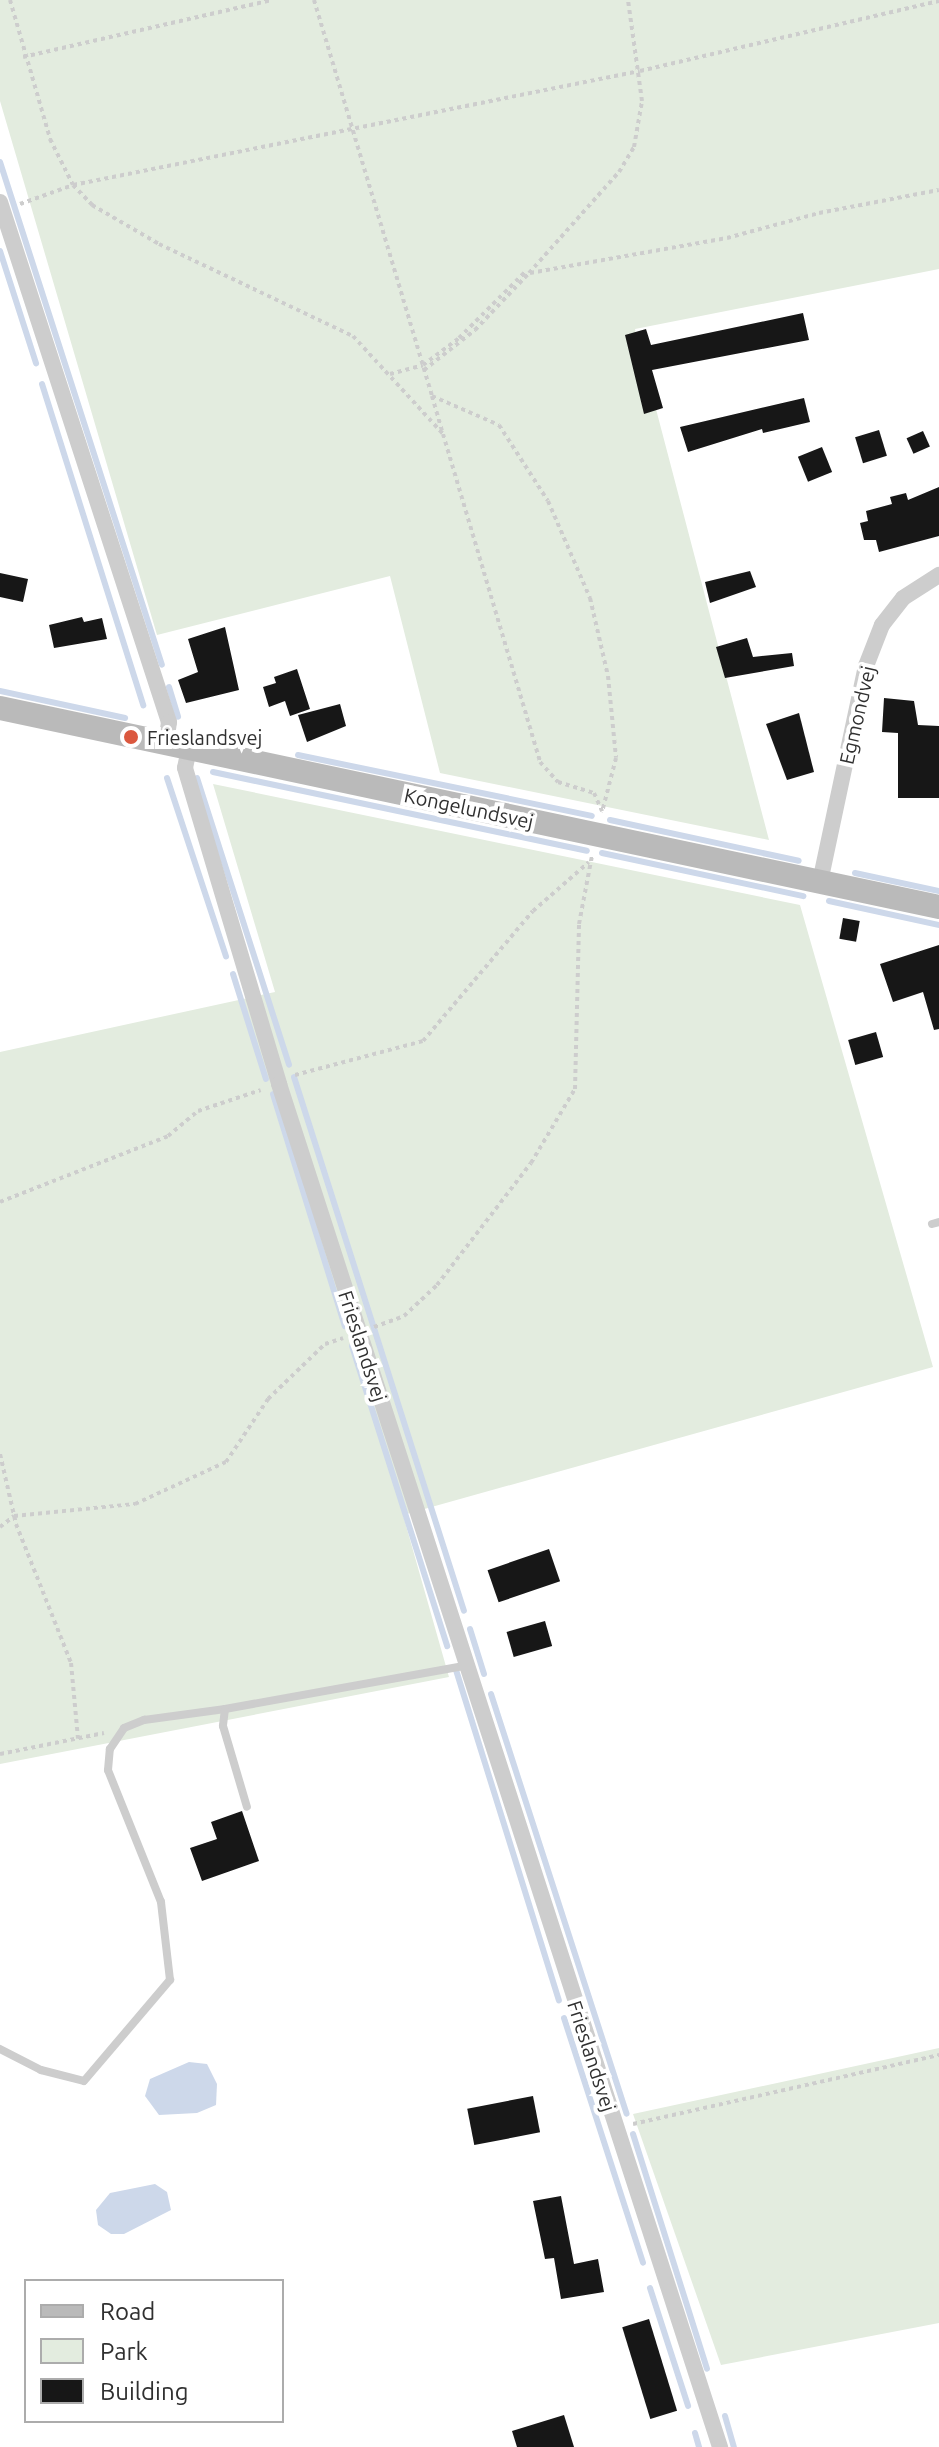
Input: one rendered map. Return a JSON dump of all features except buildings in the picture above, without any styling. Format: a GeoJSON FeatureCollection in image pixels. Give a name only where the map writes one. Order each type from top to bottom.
{"type":"FeatureCollection","features":[{"type":"Feature","properties":{"kind":"street","name":"Frieslandsvej"},"geometry":{"type":"LineString","coordinates":[[1,208],[178,746],[279,1084],[720,2447]]}},
{"type":"Feature","properties":{"kind":"street","name":"Egmondvej"},"geometry":{"type":"LineString","coordinates":[[820,882],[866,666],[882,625],[903,598],[939,575]]}},
{"type":"Feature","properties":{"kind":"street","name":"Kongelundsvej"},"geometry":{"type":"LineString","coordinates":[[0,708],[939,907]]}},
{"type":"Feature","properties":{"kind":"lane"},"geometry":{"type":"LineString","coordinates":[[0,2049],[41,2070],[84,2081],[170,1980],[161,1902],[108,1770],[110,1749],[124,1728],[144,1720],[225,1709],[465,1666]]}},
{"type":"Feature","properties":{"kind":"lane"},"geometry":{"type":"LineString","coordinates":[[225,1709],[223,1726],[247,1807]]}},
{"type":"Feature","properties":{"kind":"path"},"geometry":{"type":"LineString","coordinates":[[10,0],[23,57],[50,139],[73,185],[92,205],[159,244],[353,336],[443,434]]}},
{"type":"Feature","properties":{"kind":"path"},"geometry":{"type":"LineString","coordinates":[[23,57],[271,0]]}},
{"type":"Feature","properties":{"kind":"path"},"geometry":{"type":"LineString","coordinates":[[314,0],[349,128],[424,368],[540,762],[558,782],[594,793],[602,810],[579,924],[575,1089],[531,1163],[437,1285],[404,1316],[381,1324]]}},
{"type":"Feature","properties":{"kind":"path"},"geometry":{"type":"LineString","coordinates":[[390,374],[424,368],[475,330],[619,172],[634,147],[642,101],[628,0]]}},
{"type":"Feature","properties":{"kind":"path"},"geometry":{"type":"LineString","coordinates":[[1,208],[73,185],[640,71],[939,1]]}},
{"type":"Feature","properties":{"kind":"path"},"geometry":{"type":"LineString","coordinates":[[527,272],[727,238],[819,213],[939,190]]}},
{"type":"Feature","properties":{"kind":"path"},"geometry":{"type":"LineString","coordinates":[[0,1202],[168,1136],[198,1111],[279,1084],[305,1069],[359,1061],[423,1041],[533,911],[580,875],[592,858],[616,758],[608,676],[590,598],[548,501],[499,425],[432,396]]}},
{"type":"Feature","properties":{"kind":"path"},"geometry":{"type":"LineString","coordinates":[[0,1527],[14,1516],[135,1504],[226,1462],[268,1399],[325,1344],[359,1332]]}},
{"type":"Feature","properties":{"kind":"path"},"geometry":{"type":"LineString","coordinates":[[0,1454],[14,1516],[71,1663],[78,1739]]}},
{"type":"Feature","properties":{"kind":"path"},"geometry":{"type":"LineString","coordinates":[[0,1754],[124,1728]]}},
{"type":"Feature","properties":{"kind":"path"},"geometry":{"type":"LineString","coordinates":[[616,2127],[939,2055]]}},
{"type":"Feature","properties":{"kind":"green space"},"geometry":{"type":"Polygon","coordinates":[[[0,0],[939,0],[939,269],[635,329],[769,840],[440,773],[390,576],[157,635],[0,101],[0,0]]]}},
{"type":"Feature","properties":{"kind":"green space"},"geometry":{"type":"Polygon","coordinates":[[[213,784],[800,905],[933,1367],[403,1515],[449,1677],[0,1764],[0,1052],[275,992],[213,784]]]}},
{"type":"Feature","properties":{"kind":"green space"},"geometry":{"type":"Polygon","coordinates":[[[939,2048],[939,2323],[721,2365],[633,2114],[939,2048]]]}},
{"type":"Feature","properties":{"kind":"water"},"geometry":{"type":"Polygon","coordinates":[[[189,2062],[207,2064],[217,2084],[216,2105],[197,2113],[159,2115],[145,2096],[150,2079],[189,2062]]]}},
{"type":"Feature","properties":{"kind":"water"},"geometry":{"type":"Polygon","coordinates":[[[155,2184],[167,2192],[171,2210],[124,2234],[111,2234],[98,2225],[96,2210],[110,2193],[155,2184]]]}},
{"type":"Feature","properties":{"kind":"waterway"},"geometry":{"type":"LineString","coordinates":[[0,162],[162,665]]}},
{"type":"Feature","properties":{"kind":"waterway"},"geometry":{"type":"LineString","coordinates":[[0,251],[36,363]]}},
{"type":"Feature","properties":{"kind":"waterway"},"geometry":{"type":"LineString","coordinates":[[42,384],[143,705]]}},
{"type":"Feature","properties":{"kind":"waterway"},"geometry":{"type":"LineString","coordinates":[[169,687],[178,717]]}},
{"type":"Feature","properties":{"kind":"waterway"},"geometry":{"type":"LineString","coordinates":[[0,691],[125,718]]}},
{"type":"Feature","properties":{"kind":"waterway"},"geometry":{"type":"LineString","coordinates":[[298,755],[592,816]]}},
{"type":"Feature","properties":{"kind":"waterway"},"geometry":{"type":"LineString","coordinates":[[213,772],[587,851]]}},
{"type":"Feature","properties":{"kind":"waterway"},"geometry":{"type":"LineString","coordinates":[[167,778],[226,956]]}},
{"type":"Feature","properties":{"kind":"waterway"},"geometry":{"type":"LineString","coordinates":[[197,778],[289,1065]]}},
{"type":"Feature","properties":{"kind":"waterway"},"geometry":{"type":"LineString","coordinates":[[610,820],[799,861]]}},
{"type":"Feature","properties":{"kind":"waterway"},"geometry":{"type":"LineString","coordinates":[[602,853],[803,896]]}},
{"type":"Feature","properties":{"kind":"waterway"},"geometry":{"type":"LineString","coordinates":[[855,873],[939,891]]}},
{"type":"Feature","properties":{"kind":"waterway"},"geometry":{"type":"LineString","coordinates":[[829,901],[939,925]]}},
{"type":"Feature","properties":{"kind":"waterway"},"geometry":{"type":"LineString","coordinates":[[233,974],[266,1079]]}},
{"type":"Feature","properties":{"kind":"waterway"},"geometry":{"type":"LineString","coordinates":[[294,1077],[464,1611]]}},
{"type":"Feature","properties":{"kind":"waterway"},"geometry":{"type":"LineString","coordinates":[[273,1094],[345,1326]]}},
{"type":"Feature","properties":{"kind":"waterway"},"geometry":{"type":"LineString","coordinates":[[352,1346],[447,1646]]}},
{"type":"Feature","properties":{"kind":"waterway"},"geometry":{"type":"LineString","coordinates":[[470,1629],[484,1674]]}},
{"type":"Feature","properties":{"kind":"waterway"},"geometry":{"type":"LineString","coordinates":[[456,1670],[559,2000]]}},
{"type":"Feature","properties":{"kind":"waterway"},"geometry":{"type":"LineString","coordinates":[[491,1694],[627,2114]]}},
{"type":"Feature","properties":{"kind":"waterway"},"geometry":{"type":"LineString","coordinates":[[564,2018],[643,2263]]}},
{"type":"Feature","properties":{"kind":"waterway"},"geometry":{"type":"LineString","coordinates":[[633,2134],[707,2369]]}},
{"type":"Feature","properties":{"kind":"waterway"},"geometry":{"type":"LineString","coordinates":[[650,2288],[688,2406]]}},
{"type":"Feature","properties":{"kind":"waterway"},"geometry":{"type":"LineString","coordinates":[[725,2416],[734,2447]]}},
{"type":"Feature","properties":{"kind":"waterway"},"geometry":{"type":"LineString","coordinates":[[695,2433],[699,2447]]}},
{"type":"Feature","properties":{"kind":"place","name":"Frieslandsvej"},"geometry":{"type":"Point","coordinates":[131,737]}}]}
